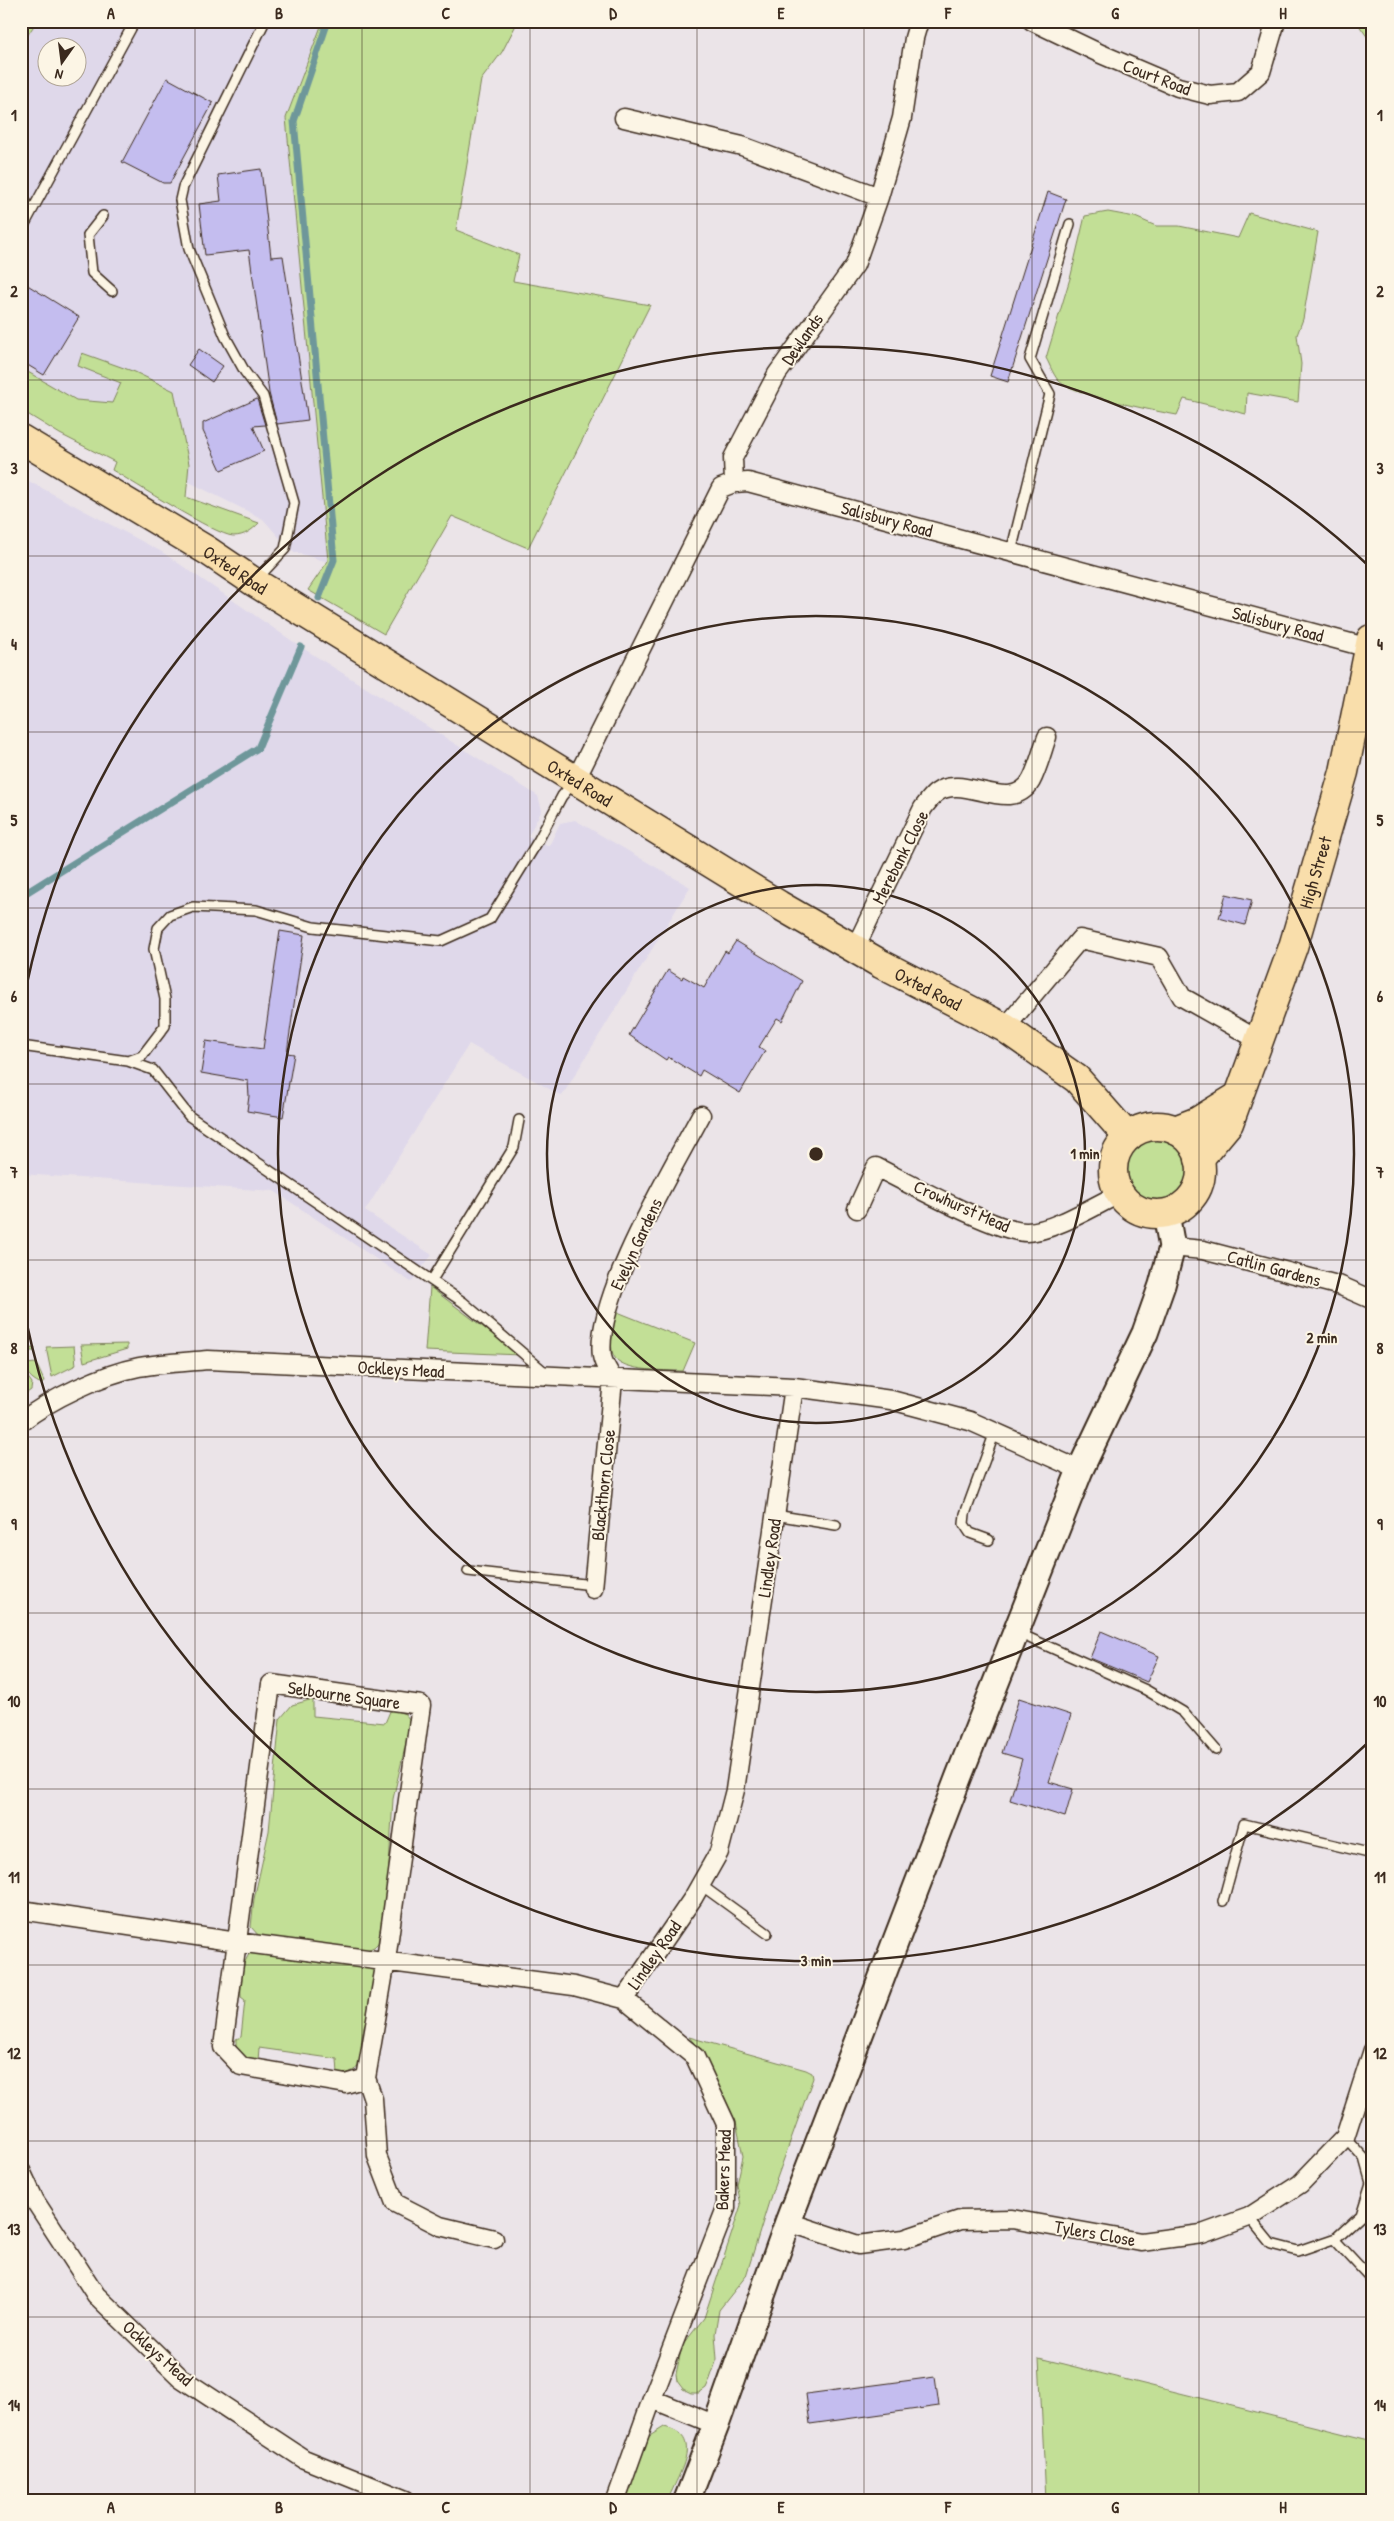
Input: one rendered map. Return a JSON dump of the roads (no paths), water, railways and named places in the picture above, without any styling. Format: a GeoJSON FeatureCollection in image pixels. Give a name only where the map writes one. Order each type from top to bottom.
{"type":"FeatureCollection","features":[{"type":"Feature","properties":{"kind":"main road","name":"Oxted Road"},"geometry":{"type":"LineString","coordinates":[[21,438],[208,551],[254,582],[779,905],[1005,1028],[1077,1079],[1128,1137]]}},
{"type":"Feature","properties":{"kind":"main road","name":"High Street"},"geometry":{"type":"LineString","coordinates":[[1199,1159],[1229,1123],[1293,947],[1344,772],[1370,643]]}},
{"type":"Feature","properties":{"kind":"main road"},"geometry":{"type":"LineString","coordinates":[[1175,1130],[1198,1121],[1237,1097]]}},
{"type":"Feature","properties":{"kind":"main road"},"geometry":{"type":"LineString","coordinates":[[1155,1126],[1175,1130],[1186,1137],[1199,1159],[1201,1173],[1196,1190],[1186,1204],[1166,1214],[1142,1212],[1133,1208],[1119,1194],[1112,1173],[1113,1162],[1116,1152],[1128,1137],[1141,1130],[1155,1126]]}},
{"type":"Feature","properties":{"kind":"main road"},"geometry":{"type":"LineString","coordinates":[[687,2500],[716,2425],[788,2222],[1016,1632],[1080,1470],[1144,1333],[1162,1285],[1172,1246],[1166,1214]]}},
{"type":"Feature","properties":{"kind":"street","name":"Dewlands"},"geometry":{"type":"LineString","coordinates":[[734,483],[733,458],[777,374],[854,265],[879,197],[902,118],[914,38],[919,21]]}},
{"type":"Feature","properties":{"kind":"street","name":"Court Road"},"geometry":{"type":"LineString","coordinates":[[1032,21],[1101,54],[1178,87],[1210,95],[1238,92],[1261,72],[1276,21]]}},
{"type":"Feature","properties":{"kind":"street"},"geometry":{"type":"LineString","coordinates":[[624,118],[742,146],[879,197]]}},
{"type":"Feature","properties":{"kind":"street","name":"Salisbury Road"},"geometry":{"type":"LineString","coordinates":[[734,483],[748,482],[1011,552],[1370,643]]}},
{"type":"Feature","properties":{"kind":"street"},"geometry":{"type":"LineString","coordinates":[[575,781],[721,488],[734,483]]}},
{"type":"Feature","properties":{"kind":"street","name":"Merebank Close"},"geometry":{"type":"LineString","coordinates":[[856,948],[923,808],[936,792],[949,787],[1004,796],[1023,789],[1035,771],[1047,737]]}},
{"type":"Feature","properties":{"kind":"street"},"geometry":{"type":"LineString","coordinates":[[1005,1028],[1080,939],[1159,957],[1182,997],[1260,1041]]}},
{"type":"Feature","properties":{"kind":"street","name":"Evelyn Gardens"},"geometry":{"type":"LineString","coordinates":[[613,1380],[602,1357],[604,1320],[616,1284],[654,1202],[701,1115]]}},
{"type":"Feature","properties":{"kind":"street","name":"Crowhurst Mead"},"geometry":{"type":"LineString","coordinates":[[857,1209],[876,1167],[996,1224],[1027,1232],[1050,1227],[1119,1194]]}},
{"type":"Feature","properties":{"kind":"street","name":"Catlin Gardens"},"geometry":{"type":"LineString","coordinates":[[1172,1246],[1203,1250],[1340,1286],[1373,1300]]}},
{"type":"Feature","properties":{"kind":"street","name":"Ockleys Mead"},"geometry":{"type":"LineString","coordinates":[[21,1422],[35,1411],[86,1385],[139,1367],[208,1360],[794,1387]]}},
{"type":"Feature","properties":{"kind":"street","name":"Blackthorn Close"},"geometry":{"type":"LineString","coordinates":[[593,1587],[613,1380]]}},
{"type":"Feature","properties":{"kind":"street"},"geometry":{"type":"LineString","coordinates":[[794,1387],[891,1400],[970,1421],[1080,1470]]}},
{"type":"Feature","properties":{"kind":"street","name":"Lindley Road"},"geometry":{"type":"LineString","coordinates":[[624,1999],[701,1885],[719,1852],[735,1790],[794,1387]]}},
{"type":"Feature","properties":{"kind":"street","name":"Selbourne Square"},"geometry":{"type":"LineString","coordinates":[[271,1684],[421,1706],[386,1960],[366,2078],[346,2084],[241,2066],[223,2047],[271,1684]]}},
{"type":"Feature","properties":{"kind":"street"},"geometry":{"type":"LineString","coordinates":[[21,1910],[237,1942],[574,1986],[624,1999]]}},
{"type":"Feature","properties":{"kind":"street","name":"Bakers Mead"},"geometry":{"type":"LineString","coordinates":[[616,2500],[652,2399],[726,2208],[726,2124],[696,2057],[624,1999]]}},
{"type":"Feature","properties":{"kind":"street","name":"Tylers Close"},"geometry":{"type":"LineString","coordinates":[[788,2222],[858,2245],[904,2239],[960,2220],[1012,2219],[1141,2242],[1202,2234],[1249,2217],[1300,2184],[1345,2137],[1373,2050]]}},
{"type":"Feature","properties":{"kind":"street"},"geometry":{"type":"LineString","coordinates":[[366,2078],[373,2099],[377,2156],[395,2203],[440,2226],[494,2238]]}},
{"type":"Feature","properties":{"kind":"street","name":"Ockleys Mead"},"geometry":{"type":"LineString","coordinates":[[21,2171],[35,2201],[96,2295],[181,2378],[304,2459],[406,2500]]}},
{"type":"Feature","properties":{"kind":"street"},"geometry":{"type":"LineString","coordinates":[[652,2399],[716,2425]]}},
{"type":"Feature","properties":{"kind":"lane"},"geometry":{"type":"LineString","coordinates":[[21,231],[135,21]]}},
{"type":"Feature","properties":{"kind":"lane"},"geometry":{"type":"LineString","coordinates":[[254,582],[285,549],[294,503],[263,396],[245,372],[225,336],[189,249],[180,200],[183,187],[265,21]]}},
{"type":"Feature","properties":{"kind":"lane"},"geometry":{"type":"LineString","coordinates":[[103,216],[88,235],[92,273],[112,291]]}},
{"type":"Feature","properties":{"kind":"lane"},"geometry":{"type":"LineString","coordinates":[[1011,552],[1050,394],[1030,359],[1070,224]]}},
{"type":"Feature","properties":{"kind":"lane"},"geometry":{"type":"LineString","coordinates":[[128,1061],[142,1056],[166,1026],[164,999],[154,949],[158,928],[170,915],[193,907],[256,910],[313,927],[441,941],[490,919],[538,841],[562,796],[575,781]]}},
{"type":"Feature","properties":{"kind":"lane"},"geometry":{"type":"LineString","coordinates":[[21,1046],[128,1061],[153,1070],[189,1116],[463,1302],[548,1375]]}},
{"type":"Feature","properties":{"kind":"lane"},"geometry":{"type":"LineString","coordinates":[[432,1280],[514,1147],[519,1120]]}},
{"type":"Feature","properties":{"kind":"lane"},"geometry":{"type":"LineString","coordinates":[[989,1540],[970,1533],[964,1524],[965,1514],[995,1432]]}},
{"type":"Feature","properties":{"kind":"lane"},"geometry":{"type":"LineString","coordinates":[[775,1515],[836,1525]]}},
{"type":"Feature","properties":{"kind":"lane"},"geometry":{"type":"LineString","coordinates":[[468,1571],[593,1587]]}},
{"type":"Feature","properties":{"kind":"lane"},"geometry":{"type":"LineString","coordinates":[[1016,1632],[1094,1665],[1146,1690],[1183,1712],[1216,1750]]}},
{"type":"Feature","properties":{"kind":"lane"},"geometry":{"type":"LineString","coordinates":[[1224,1901],[1244,1824],[1373,1854]]}},
{"type":"Feature","properties":{"kind":"lane"},"geometry":{"type":"LineString","coordinates":[[701,1885],[766,1933]]}},
{"type":"Feature","properties":{"kind":"lane"},"geometry":{"type":"LineString","coordinates":[[1249,2217],[1271,2244],[1298,2251],[1334,2239],[1361,2215],[1371,2183],[1364,2158],[1345,2137]]}},
{"type":"Feature","properties":{"kind":"lane"},"geometry":{"type":"LineString","coordinates":[[1334,2239],[1373,2281]]}},
{"type":"Feature","properties":{"kind":"waterway"},"geometry":{"type":"LineString","coordinates":[[319,598],[334,560],[294,121],[328,21]]}},
{"type":"Feature","properties":{"kind":"waterway"},"geometry":{"type":"LineString","coordinates":[[21,896],[258,748],[301,647]]}}]}
